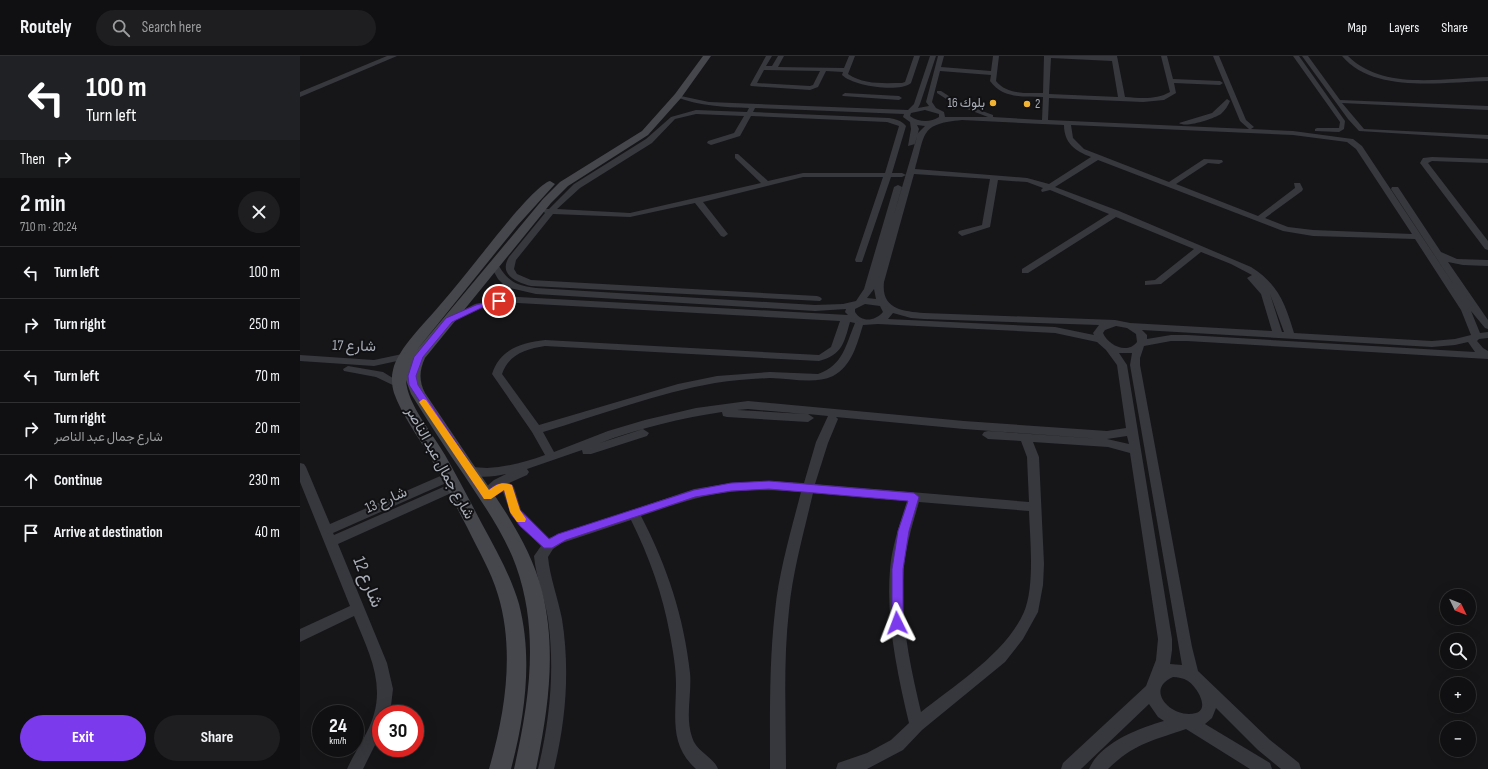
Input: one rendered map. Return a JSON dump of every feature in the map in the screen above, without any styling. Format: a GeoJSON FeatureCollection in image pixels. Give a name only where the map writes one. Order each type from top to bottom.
{"type":"FeatureCollection","features":[{"type":"Feature","properties":{"kind":"main road","name":"شارع جمال عبد الناصر"},"geometry":{"type":"LineString","coordinates":[[525,769],[536,713],[540,678],[538,618],[533,591],[516,545],[487,495],[469,471],[413,385],[412,376],[419,357],[533,216],[548,207],[564,184],[646,133],[678,96],[699,59]]}},
{"type":"Feature","properties":{"kind":"main road","name":"شارع جمال عبد الناصر"},"geometry":{"type":"LineString","coordinates":[[500,769],[514,704],[516,668],[515,636],[510,606],[502,580],[491,556],[452,482],[403,398],[399,385],[400,368],[407,356],[535,198],[551,184],[635,131],[644,123],[699,59]]}},
{"type":"Feature","properties":{"kind":"street"},"geometry":{"type":"LineString","coordinates":[[300,91],[386,56]]}},
{"type":"Feature","properties":{"kind":"street"},"geometry":{"type":"LineString","coordinates":[[300,95],[330,81],[393,56]]}},
{"type":"Feature","properties":{"kind":"street"},"geometry":{"type":"LineString","coordinates":[[774,68],[781,57],[769,56],[753,84],[755,86],[813,87],[816,86],[824,70]]}},
{"type":"Feature","properties":{"kind":"street"},"geometry":{"type":"LineString","coordinates":[[852,56],[845,70],[845,75],[857,82],[924,84]]}},
{"type":"Feature","properties":{"kind":"street"},"geometry":{"type":"LineString","coordinates":[[845,96],[899,100],[917,56]]}},
{"type":"Feature","properties":{"kind":"street"},"geometry":{"type":"LineString","coordinates":[[910,115],[918,104],[932,56]]}},
{"type":"Feature","properties":{"kind":"street"},"geometry":{"type":"LineString","coordinates":[[858,321],[850,312],[869,289],[876,262],[906,173],[922,133],[924,129],[938,121],[943,116],[929,102],[941,56]]}},
{"type":"Feature","properties":{"kind":"street"},"geometry":{"type":"LineString","coordinates":[[996,56],[993,81],[999,89],[1015,94],[1153,100],[1169,96],[1173,93],[1171,79],[1164,56]]}},
{"type":"Feature","properties":{"kind":"street"},"geometry":{"type":"LineString","coordinates":[[1045,119],[1044,96],[1047,56],[1115,57],[1122,99]]}},
{"type":"Feature","properties":{"kind":"street"},"geometry":{"type":"LineString","coordinates":[[1209,56],[1235,119],[1233,124]]}},
{"type":"Feature","properties":{"kind":"street"},"geometry":{"type":"LineString","coordinates":[[1216,56],[1244,121],[1250,127]]}},
{"type":"Feature","properties":{"kind":"street"},"geometry":{"type":"LineString","coordinates":[[1296,56],[1343,122],[1337,134],[1359,148],[1466,310],[1475,337],[1472,341],[1474,346],[1488,356]]}},
{"type":"Feature","properties":{"kind":"street"},"geometry":{"type":"LineString","coordinates":[[1305,56],[1352,121],[1372,137],[1369,141]]}},
{"type":"Feature","properties":{"kind":"street"},"geometry":{"type":"LineString","coordinates":[[1345,56],[1351,65],[1359,70],[1383,78],[1422,81],[1487,80]]}},
{"type":"Feature","properties":{"kind":"street"},"geometry":{"type":"LineString","coordinates":[[762,68],[845,70]]}},
{"type":"Feature","properties":{"kind":"street"},"geometry":{"type":"LineString","coordinates":[[937,68],[994,71]]}},
{"type":"Feature","properties":{"kind":"street"},"geometry":{"type":"LineString","coordinates":[[1171,79],[1219,82]]}},
{"type":"Feature","properties":{"kind":"street"},"geometry":{"type":"LineString","coordinates":[[1326,84],[1334,89],[1354,117],[1352,121]]}},
{"type":"Feature","properties":{"kind":"street"},"geometry":{"type":"LineString","coordinates":[[939,92],[967,108],[993,117]]}},
{"type":"Feature","properties":{"kind":"street"},"geometry":{"type":"LineString","coordinates":[[678,96],[698,102],[884,112],[910,115],[924,123],[962,118],[1068,123],[1233,124],[1250,127],[1340,129],[1488,137]]}},
{"type":"Feature","properties":{"kind":"street"},"geometry":{"type":"LineString","coordinates":[[1037,118],[1044,96]]}},
{"type":"Feature","properties":{"kind":"street"},"geometry":{"type":"LineString","coordinates":[[1178,124],[1213,116],[1225,106],[1227,101]]}},
{"type":"Feature","properties":{"kind":"street"},"geometry":{"type":"LineString","coordinates":[[692,109],[692,105],[698,102]]}},
{"type":"Feature","properties":{"kind":"street"},"geometry":{"type":"LineString","coordinates":[[1344,103],[1488,109]]}},
{"type":"Feature","properties":{"kind":"street"},"geometry":{"type":"LineString","coordinates":[[662,114],[708,107],[898,122],[903,126],[882,193],[874,198],[852,256],[859,260],[876,262]]}},
{"type":"Feature","properties":{"kind":"street"},"geometry":{"type":"LineString","coordinates":[[1488,141],[1402,137],[1369,141],[1347,141],[1293,133],[962,115],[925,108],[910,115],[750,111],[696,112],[673,118],[643,145],[577,186],[548,207],[512,258],[509,266],[510,272],[516,278],[531,283],[586,290],[770,301],[829,308],[871,300],[905,314],[924,316],[1115,323],[1129,326],[1432,344],[1455,342],[1488,335]]}},
{"type":"Feature","properties":{"kind":"street"},"geometry":{"type":"LineString","coordinates":[[710,143],[735,136],[750,111]]}},
{"type":"Feature","properties":{"kind":"street"},"geometry":{"type":"LineString","coordinates":[[878,321],[884,318],[888,313],[879,296],[879,282],[915,133],[910,115]]}},
{"type":"Feature","properties":{"kind":"street"},"geometry":{"type":"LineString","coordinates":[[1068,123],[1067,132],[1071,142],[1077,148],[1259,219],[1300,232],[1416,236]]}},
{"type":"Feature","properties":{"kind":"street"},"geometry":{"type":"LineString","coordinates":[[1067,132],[1102,129],[1290,138]]}},
{"type":"Feature","properties":{"kind":"street"},"geometry":{"type":"LineString","coordinates":[[1369,141],[1438,254],[1488,326]]}},
{"type":"Feature","properties":{"kind":"street"},"geometry":{"type":"LineString","coordinates":[[738,156],[765,183]]}},
{"type":"Feature","properties":{"kind":"street"},"geometry":{"type":"LineString","coordinates":[[1047,188],[1097,157]]}},
{"type":"Feature","properties":{"kind":"street"},"geometry":{"type":"LineString","coordinates":[[1488,161],[1432,159],[1426,160],[1424,163],[1488,247]]}},
{"type":"Feature","properties":{"kind":"street"},"geometry":{"type":"LineString","coordinates":[[1169,185],[1207,160],[1220,162]]}},
{"type":"Feature","properties":{"kind":"street"},"geometry":{"type":"LineString","coordinates":[[548,207],[601,215],[630,215],[658,210],[803,175],[906,173],[994,179],[1027,184],[1047,188],[1255,273],[1270,286],[1280,300],[1290,336]]}},
{"type":"Feature","properties":{"kind":"street"},"geometry":{"type":"LineString","coordinates":[[962,233],[986,227],[994,179]]}},
{"type":"Feature","properties":{"kind":"street"},"geometry":{"type":"LineString","coordinates":[[1259,219],[1299,189],[1297,185]]}},
{"type":"Feature","properties":{"kind":"street"},"geometry":{"type":"LineString","coordinates":[[697,200],[724,234]]}},
{"type":"Feature","properties":{"kind":"street"},"geometry":{"type":"LineString","coordinates":[[1025,271],[1113,215]]}},
{"type":"Feature","properties":{"kind":"street"},"geometry":{"type":"LineString","coordinates":[[1148,283],[1158,282],[1198,250]]}},
{"type":"Feature","properties":{"kind":"street"},"geometry":{"type":"LineString","coordinates":[[1198,250],[1247,275],[1261,286],[1268,300],[1278,335]]}},
{"type":"Feature","properties":{"kind":"street"},"geometry":{"type":"LineString","coordinates":[[1438,254],[1455,262],[1488,263]]}},
{"type":"Feature","properties":{"kind":"street"},"geometry":{"type":"LineString","coordinates":[[494,265],[498,276],[509,284],[531,291],[586,290]]}},
{"type":"Feature","properties":{"kind":"street"},"geometry":{"type":"LineString","coordinates":[[1451,273],[1454,269],[1460,268],[1488,269]]}},
{"type":"Feature","properties":{"kind":"street"},"geometry":{"type":"LineString","coordinates":[[499,301],[497,299],[497,293],[509,284]]}},
{"type":"Feature","properties":{"kind":"street"},"geometry":{"type":"LineString","coordinates":[[770,301],[817,299]]}},
{"type":"Feature","properties":{"kind":"street"},"geometry":{"type":"LineString","coordinates":[[449,320],[478,306],[499,301],[518,300],[846,318],[858,321],[1055,330],[1099,339],[1111,349],[1122,365],[1136,450],[1166,649],[1163,664],[1154,684],[1155,701],[1162,711],[1169,717],[1187,722],[1231,746],[1264,769]]}},
{"type":"Feature","properties":{"kind":"street"},"geometry":{"type":"LineString","coordinates":[[1268,300],[1280,300]]}},
{"type":"Feature","properties":{"kind":"street"},"geometry":{"type":"LineString","coordinates":[[551,456],[536,430],[497,374],[499,365],[506,357],[517,349],[545,343],[819,358],[826,357],[836,350],[846,318]]}},
{"type":"Feature","properties":{"kind":"street"},"geometry":{"type":"LineString","coordinates":[[536,430],[682,386],[717,379],[770,375],[818,377],[828,375],[842,365],[858,321]]}},
{"type":"Feature","properties":{"kind":"street"},"geometry":{"type":"LineString","coordinates":[[1099,339],[1098,333],[1101,328],[1115,323]]}},
{"type":"Feature","properties":{"kind":"street"},"geometry":{"type":"LineString","coordinates":[[1097,769],[1118,749],[1128,742],[1150,733],[1199,720],[1206,714],[1210,705],[1208,695],[1198,680],[1185,648],[1135,365],[1135,358],[1141,345],[1142,335],[1129,326]]}},
{"type":"Feature","properties":{"kind":"street"},"geometry":{"type":"LineString","coordinates":[[840,336],[853,337]]}},
{"type":"Feature","properties":{"kind":"street"},"geometry":{"type":"LineString","coordinates":[[1111,349],[1127,351],[1141,345],[1171,338],[1187,338],[1488,356]]}},
{"type":"Feature","properties":{"kind":"street","name":"شارع 17"},"geometry":{"type":"LineString","coordinates":[[300,366],[370,367],[407,356]]}},
{"type":"Feature","properties":{"kind":"street","name":"شارع 17"},"geometry":{"type":"LineString","coordinates":[[300,358],[370,367],[399,385]]}},
{"type":"Feature","properties":{"kind":"street"},"geometry":{"type":"LineString","coordinates":[[818,377],[824,369],[823,361],[819,358]]}},
{"type":"Feature","properties":{"kind":"street"},"geometry":{"type":"LineString","coordinates":[[487,495],[498,483],[518,471],[551,456],[696,416],[722,413],[824,417],[964,426],[1095,438],[1136,450]]}},
{"type":"Feature","properties":{"kind":"street"},"geometry":{"type":"LineString","coordinates":[[824,417],[1024,438],[1095,438],[1133,431]]}},
{"type":"Feature","properties":{"kind":"street"},"geometry":{"type":"LineString","coordinates":[[778,769],[778,666],[781,616],[789,568],[808,489],[822,442],[826,436],[824,417]]}},
{"type":"Feature","properties":{"kind":"street"},"geometry":{"type":"LineString","coordinates":[[469,471],[491,473],[518,471],[613,438]]}},
{"type":"Feature","properties":{"kind":"street"},"geometry":{"type":"LineString","coordinates":[[844,769],[877,756],[897,745],[918,725],[1000,657],[1018,635],[1031,612],[1036,585],[1037,564],[1033,457],[1030,447],[1024,438]]}},
{"type":"Feature","properties":{"kind":"street"},"geometry":{"type":"LineString","coordinates":[[1033,457],[1039,447],[1048,439]]}},
{"type":"Feature","properties":{"kind":"street","name":"شارع 12"},"geometry":{"type":"LineString","coordinates":[[300,467],[358,608],[385,679],[386,689],[383,705]]}},
{"type":"Feature","properties":{"kind":"street","name":"شارع 13"},"geometry":{"type":"LineString","coordinates":[[328,537],[452,482]]}},
{"type":"Feature","properties":{"kind":"street"},"geometry":{"type":"LineString","coordinates":[[546,769],[554,736],[560,665],[555,618],[542,560],[543,552],[548,545],[562,537],[694,494],[725,488],[769,485],[1035,507]]}},
{"type":"Feature","properties":{"kind":"street"},"geometry":{"type":"LineString","coordinates":[[487,495],[499,487],[508,487],[515,512],[524,523],[548,545]]}},
{"type":"Feature","properties":{"kind":"street"},"geometry":{"type":"LineString","coordinates":[[914,497],[903,531],[897,569],[896,610],[900,648],[918,725]]}},
{"type":"Feature","properties":{"kind":"street"},"geometry":{"type":"LineString","coordinates":[[634,514],[661,570],[671,603],[678,639],[683,679],[683,733],[688,747],[696,758],[710,769]]}},
{"type":"Feature","properties":{"kind":"street"},"geometry":{"type":"LineString","coordinates":[[300,636],[358,608]]}},
{"type":"Feature","properties":{"kind":"street"},"geometry":{"type":"LineString","coordinates":[[1069,769],[1132,711],[1164,672],[1172,670],[1182,671],[1198,680],[1264,745],[1293,769]]}},
{"type":"Feature","properties":{"kind":"street","name":"شارع 12"},"geometry":{"type":"LineString","coordinates":[[355,769],[372,734]]}},
{"type":"Feature","properties":{"kind":"slow traffic"},"geometry":{"type":"LineString","coordinates":[[423,402],[485,493],[488,496],[499,487],[508,487],[515,512],[521,519]]}},
{"type":"Feature","properties":{"kind":"place","name":"بلوك 16"},"geometry":{"type":"Point","coordinates":[993,103]}},
{"type":"Feature","properties":{"kind":"place","name":"2"},"geometry":{"type":"Point","coordinates":[1027,104]}},
{"type":"Feature","properties":{"kind":"route"},"geometry":{"type":"LineString","coordinates":[[499,301],[478,306],[449,320],[419,357],[414,366],[412,376],[413,385],[485,493],[488,496],[499,487],[508,487],[515,512],[524,523],[548,545],[552,541],[562,537],[694,494],[731,487],[769,485],[914,497],[903,531],[897,569],[897,623]]}}]}
